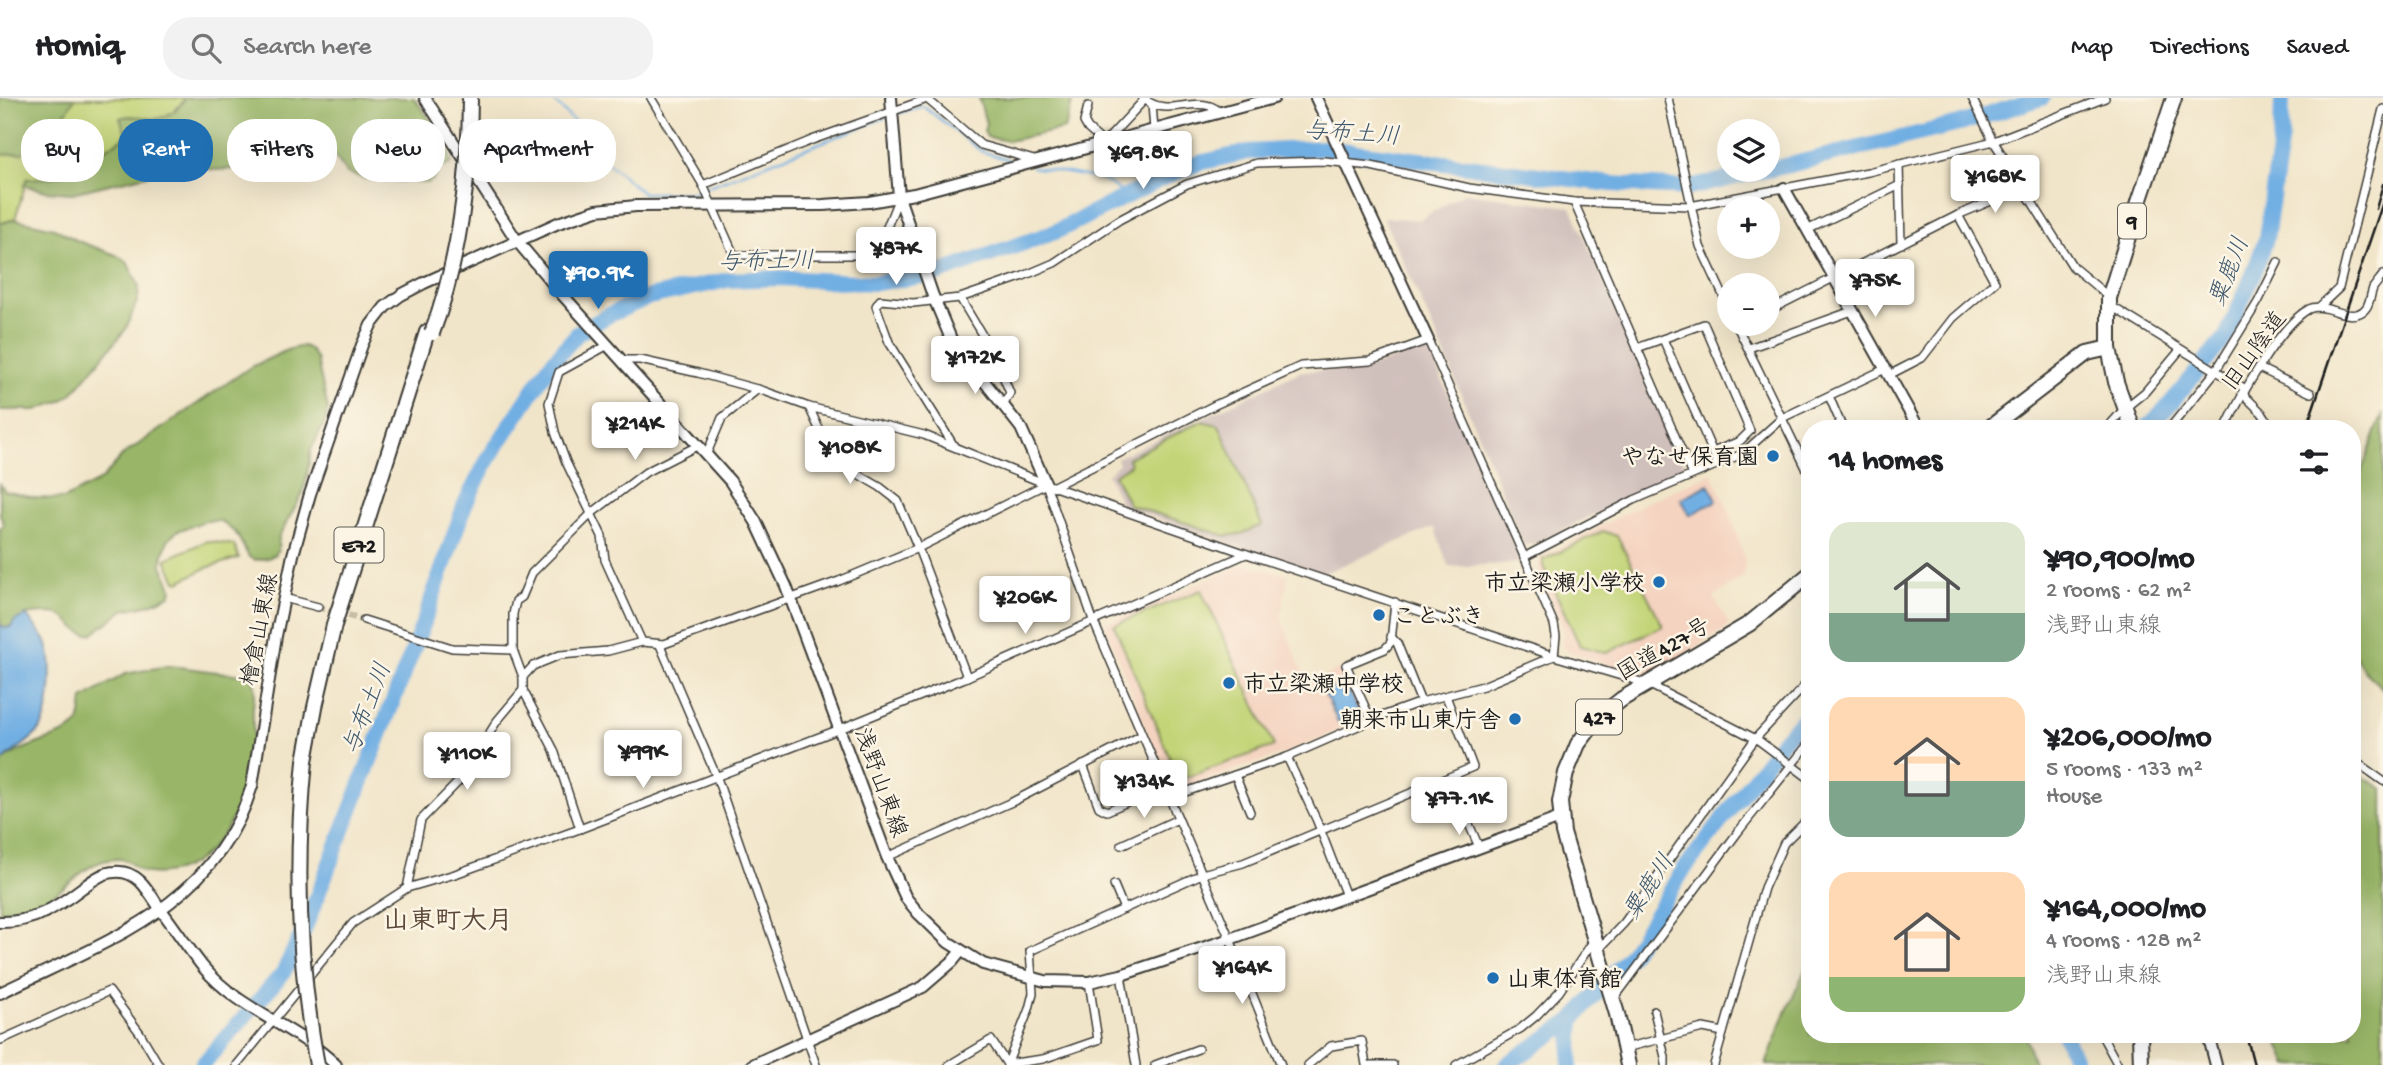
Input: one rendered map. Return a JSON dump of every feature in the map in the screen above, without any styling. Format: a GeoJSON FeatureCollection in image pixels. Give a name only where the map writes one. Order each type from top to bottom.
{"type":"FeatureCollection","features":[{"type":"Feature","properties":{"kind":"highway","name":"E72"},"geometry":{"type":"LineString","coordinates":[[317,1065],[307,1013],[300,927],[300,816],[315,707],[334,625],[429,333],[457,184],[464,98]]}},
{"type":"Feature","properties":{"kind":"highway","name":"E72"},"geometry":{"type":"LineString","coordinates":[[429,333],[440,311],[463,205],[470,134],[470,98]]}},
{"type":"Feature","properties":{"kind":"highway","name":"9"},"geometry":{"type":"LineString","coordinates":[[2130,420],[2116,382],[2109,348],[2109,301],[2174,98]]}},
{"type":"Feature","properties":{"kind":"highway"},"geometry":{"type":"LineString","coordinates":[[2000,420],[2087,353],[2109,348]]}},
{"type":"Feature","properties":{"kind":"highway","name":"国道427号"},"geometry":{"type":"LineString","coordinates":[[1628,1065],[1612,998],[1565,843],[1560,818],[1563,783],[1569,763],[1578,744],[1605,711],[1748,624],[1801,581]]}},
{"type":"Feature","properties":{"kind":"highway","name":"E72"},"geometry":{"type":"LineString","coordinates":[[308,762],[307,900],[314,995],[326,1065]]}},
{"type":"Feature","properties":{"kind":"highway"},"geometry":{"type":"LineString","coordinates":[[2140,1043],[2141,1065]]}},
{"type":"Feature","properties":{"kind":"main road","name":"浅野山東線"},"geometry":{"type":"LineString","coordinates":[[425,98],[517,242],[703,449],[730,481],[756,522],[790,598],[887,857],[906,898],[948,942],[961,951],[983,964],[1045,981],[1089,982],[1121,975],[1230,939],[1560,818]]}},
{"type":"Feature","properties":{"kind":"main road","name":"檜倉山東線"},"geometry":{"type":"LineString","coordinates":[[0,993],[120,934],[162,910],[205,872],[232,834],[247,802],[255,770],[284,598],[310,494],[357,358],[371,325],[385,307],[409,291],[558,223],[597,210],[636,206],[823,205],[899,197],[1273,98]]}},
{"type":"Feature","properties":{"kind":"main road"},"geometry":{"type":"LineString","coordinates":[[1316,98],[1428,340]]}},
{"type":"Feature","properties":{"kind":"main road"},"geometry":{"type":"LineString","coordinates":[[892,104],[899,197],[915,247],[951,339],[1021,428],[1050,485]]}},
{"type":"Feature","properties":{"kind":"main road"},"geometry":{"type":"LineString","coordinates":[[1784,188],[1914,420]]}},
{"type":"Feature","properties":{"kind":"main road"},"geometry":{"type":"LineString","coordinates":[[0,922],[26,920],[46,913],[101,876],[123,872],[137,879],[205,969],[229,993],[318,1049],[336,1065]]}},
{"type":"Feature","properties":{"kind":"main road"},"geometry":{"type":"LineString","coordinates":[[752,1065],[923,987],[961,951]]}},
{"type":"Feature","properties":{"kind":"main road"},"geometry":{"type":"LineString","coordinates":[[2210,1043],[2216,1065]]}},
{"type":"Feature","properties":{"kind":"street"},"geometry":{"type":"LineString","coordinates":[[651,98],[702,186],[734,255],[858,255],[877,252],[899,197]]}},
{"type":"Feature","properties":{"kind":"street"},"geometry":{"type":"LineString","coordinates":[[1668,98],[1700,246],[1717,282]]}},
{"type":"Feature","properties":{"kind":"street"},"geometry":{"type":"LineString","coordinates":[[1972,98],[1993,140],[2073,267],[2109,301],[2243,391],[2266,420]]}},
{"type":"Feature","properties":{"kind":"street"},"geometry":{"type":"LineString","coordinates":[[954,447],[889,342],[876,306],[880,300],[913,303],[934,298],[960,298],[1021,277],[1054,263],[1119,220],[1162,196],[1200,180],[1257,163],[1344,161],[1469,188],[1574,202],[1689,204],[1899,164],[1993,140],[2105,98]]}},
{"type":"Feature","properties":{"kind":"street"},"geometry":{"type":"LineString","coordinates":[[702,186],[892,104],[926,99],[981,145],[1037,161]]}},
{"type":"Feature","properties":{"kind":"street"},"geometry":{"type":"LineString","coordinates":[[1146,100],[1170,108],[1209,105],[1221,112]]}},
{"type":"Feature","properties":{"kind":"street"},"geometry":{"type":"LineString","coordinates":[[1146,100],[1154,130]]}},
{"type":"Feature","properties":{"kind":"street"},"geometry":{"type":"LineString","coordinates":[[1088,106],[1084,122],[1104,143],[1146,100]]}},
{"type":"Feature","properties":{"kind":"street"},"geometry":{"type":"LineString","coordinates":[[2319,307],[2339,288],[2383,109]]}},
{"type":"Feature","properties":{"kind":"street"},"geometry":{"type":"LineString","coordinates":[[1899,164],[1901,244]]}},
{"type":"Feature","properties":{"kind":"street"},"geometry":{"type":"LineString","coordinates":[[1807,230],[1900,185]]}},
{"type":"Feature","properties":{"kind":"street"},"geometry":{"type":"LineString","coordinates":[[1780,305],[1958,215],[2022,188]]}},
{"type":"Feature","properties":{"kind":"street"},"geometry":{"type":"LineString","coordinates":[[1574,202],[1692,475]]}},
{"type":"Feature","properties":{"kind":"street"},"geometry":{"type":"LineString","coordinates":[[1524,557],[1634,500],[1742,454],[1782,418],[1922,358],[1953,318],[1995,282],[1958,215]]}},
{"type":"Feature","properties":{"kind":"street"},"geometry":{"type":"LineString","coordinates":[[2176,420],[2214,371],[2258,303],[2278,262]]}},
{"type":"Feature","properties":{"kind":"street","name":"旧山陰道"},"geometry":{"type":"LineString","coordinates":[[2229,420],[2243,391],[2291,324],[2310,309],[2319,307],[2353,315],[2361,313],[2368,307],[2374,286],[2383,275]]}},
{"type":"Feature","properties":{"kind":"street"},"geometry":{"type":"LineString","coordinates":[[960,298],[993,355],[1010,393],[1003,406]]}},
{"type":"Feature","properties":{"kind":"street"},"geometry":{"type":"LineString","coordinates":[[1749,348],[1852,311]]}},
{"type":"Feature","properties":{"kind":"street"},"geometry":{"type":"LineString","coordinates":[[1637,348],[1703,324],[1750,431],[1740,441],[1713,452]]}},
{"type":"Feature","properties":{"kind":"street"},"geometry":{"type":"LineString","coordinates":[[1744,336],[1782,418],[1801,450]]}},
{"type":"Feature","properties":{"kind":"street"},"geometry":{"type":"LineString","coordinates":[[1663,339],[1718,464]]}},
{"type":"Feature","properties":{"kind":"street"},"geometry":{"type":"LineString","coordinates":[[523,677],[533,666],[560,655],[608,651],[642,642],[660,645],[839,582],[918,548],[1301,366],[1370,361],[1428,340],[1555,628],[1554,656]]}},
{"type":"Feature","properties":{"kind":"street"},"geometry":{"type":"LineString","coordinates":[[606,343],[559,372],[549,403],[555,432],[566,462],[602,536],[605,560],[642,642]]}},
{"type":"Feature","properties":{"kind":"street"},"geometry":{"type":"LineString","coordinates":[[2116,420],[2145,392],[2180,350]]}},
{"type":"Feature","properties":{"kind":"street"},"geometry":{"type":"LineString","coordinates":[[622,360],[640,360],[758,389],[809,407],[924,435],[1050,485],[1247,554],[1554,656],[1648,684],[1756,740],[1801,772]]}},
{"type":"Feature","properties":{"kind":"street"},"geometry":{"type":"LineString","coordinates":[[2259,368],[2311,393]]}},
{"type":"Feature","properties":{"kind":"street"},"geometry":{"type":"LineString","coordinates":[[580,829],[554,750],[523,690],[523,677],[513,650],[513,614],[516,600],[522,597],[532,573],[592,513],[646,472],[703,449],[722,418],[758,389]]}},
{"type":"Feature","properties":{"kind":"street"},"geometry":{"type":"LineString","coordinates":[[1829,396],[1839,420]]}},
{"type":"Feature","properties":{"kind":"street"},"geometry":{"type":"LineString","coordinates":[[809,407],[820,431],[856,473],[898,501],[967,677]]}},
{"type":"Feature","properties":{"kind":"street"},"geometry":{"type":"LineString","coordinates":[[1050,485],[1093,620],[1230,939],[1280,1065]]}},
{"type":"Feature","properties":{"kind":"street"},"geometry":{"type":"LineString","coordinates":[[236,1065],[268,1019],[353,923],[407,888],[455,874],[717,778],[967,677],[1247,554]]}},
{"type":"Feature","properties":{"kind":"street"},"geometry":{"type":"LineString","coordinates":[[284,598],[318,607]]}},
{"type":"Feature","properties":{"kind":"street"},"geometry":{"type":"LineString","coordinates":[[1371,720],[1346,665],[1385,649],[1391,642],[1395,602]]}},
{"type":"Feature","properties":{"kind":"street"},"geometry":{"type":"LineString","coordinates":[[364,620],[452,648],[513,650]]}},
{"type":"Feature","properties":{"kind":"street"},"geometry":{"type":"LineString","coordinates":[[1391,637],[1397,643],[1420,702]]}},
{"type":"Feature","properties":{"kind":"street"},"geometry":{"type":"LineString","coordinates":[[660,645],[717,778],[816,1065]]}},
{"type":"Feature","properties":{"kind":"street"},"geometry":{"type":"LineString","coordinates":[[1168,798],[1287,757],[1420,702],[1483,686],[1554,656]]}},
{"type":"Feature","properties":{"kind":"street"},"geometry":{"type":"LineString","coordinates":[[407,888],[421,820],[462,778],[496,721],[523,690]]}},
{"type":"Feature","properties":{"kind":"street"},"geometry":{"type":"LineString","coordinates":[[1456,1065],[1520,1029],[1536,1016],[1597,948],[1624,923],[1756,740],[1801,690]]}},
{"type":"Feature","properties":{"kind":"street"},"geometry":{"type":"LineString","coordinates":[[1007,1065],[1029,1009],[1032,993],[1030,951],[1202,874],[1243,863],[1473,767],[1446,696]]}},
{"type":"Feature","properties":{"kind":"street"},"geometry":{"type":"LineString","coordinates":[[887,857],[1014,801],[1142,735]]}},
{"type":"Feature","properties":{"kind":"street"},"geometry":{"type":"LineString","coordinates":[[1612,998],[1801,751]]}},
{"type":"Feature","properties":{"kind":"street"},"geometry":{"type":"LineString","coordinates":[[1287,757],[1320,829],[1346,896]]}},
{"type":"Feature","properties":{"kind":"street"},"geometry":{"type":"LineString","coordinates":[[1083,765],[1099,807],[1107,811],[1163,786]]}},
{"type":"Feature","properties":{"kind":"street"},"geometry":{"type":"LineString","coordinates":[[2361,766],[2383,782]]}},
{"type":"Feature","properties":{"kind":"street"},"geometry":{"type":"LineString","coordinates":[[1235,775],[1250,812]]}},
{"type":"Feature","properties":{"kind":"street"},"geometry":{"type":"LineString","coordinates":[[1465,815],[1479,847]]}},
{"type":"Feature","properties":{"kind":"street"},"geometry":{"type":"LineString","coordinates":[[1121,845],[1178,820]]}},
{"type":"Feature","properties":{"kind":"street"},"geometry":{"type":"LineString","coordinates":[[1714,1065],[1764,888],[1784,843],[1801,826]]}},
{"type":"Feature","properties":{"kind":"street"},"geometry":{"type":"LineString","coordinates":[[1114,885],[1124,909]]}},
{"type":"Feature","properties":{"kind":"street"},"geometry":{"type":"LineString","coordinates":[[1121,975],[1136,1065]]}},
{"type":"Feature","properties":{"kind":"street"},"geometry":{"type":"LineString","coordinates":[[1007,1065],[1043,1059],[1098,1040],[1089,982]]}},
{"type":"Feature","properties":{"kind":"street"},"geometry":{"type":"LineString","coordinates":[[0,1039],[110,991],[146,1041],[159,1065]]}},
{"type":"Feature","properties":{"kind":"street"},"geometry":{"type":"LineString","coordinates":[[1654,1011],[1665,1065]]}},
{"type":"Feature","properties":{"kind":"street"},"geometry":{"type":"LineString","coordinates":[[1625,1048],[1703,1028],[1723,1032]]}},
{"type":"Feature","properties":{"kind":"street"},"geometry":{"type":"LineString","coordinates":[[949,1065],[991,1040],[1007,1065]]}},
{"type":"Feature","properties":{"kind":"street"},"geometry":{"type":"LineString","coordinates":[[1308,1065],[1331,1046],[1363,1041],[1369,1065],[1393,1065]]}},
{"type":"Feature","properties":{"kind":"street"},"geometry":{"type":"LineString","coordinates":[[2106,1043],[2118,1065]]}},
{"type":"Feature","properties":{"kind":"street"},"geometry":{"type":"LineString","coordinates":[[1155,1065],[1198,1049]]}},
{"type":"Feature","properties":{"kind":"shaded area"},"geometry":{"type":"Polygon","coordinates":[[[1464,193],[1571,207],[1687,471],[1620,501],[1536,544],[1524,545],[1437,337],[1383,217],[1419,220],[1464,193]]]}},
{"type":"Feature","properties":{"kind":"shaded area"},"geometry":{"type":"Polygon","coordinates":[[[1428,348],[1523,563],[1449,567],[1434,527],[1319,575],[1122,506],[1107,474],[1119,464],[1117,458],[1302,371],[1366,369],[1428,348]]]}},
{"type":"Feature","properties":{"kind":"shaded area"},"geometry":{"type":"Polygon","coordinates":[[[1712,473],[1729,510],[1745,560],[1744,576],[1714,597],[1730,626],[1659,670],[1648,672],[1633,673],[1567,651],[1562,645],[1563,628],[1539,571],[1540,558],[1639,506],[1712,473]]]}},
{"type":"Feature","properties":{"kind":"shaded area"},"geometry":{"type":"Polygon","coordinates":[[[1244,564],[1288,575],[1281,618],[1307,683],[1344,668],[1367,715],[1365,719],[1289,752],[1171,791],[1106,623],[1244,564]]]}},
{"type":"Feature","properties":{"kind":"green space"},"geometry":{"type":"Polygon","coordinates":[[[0,98],[185,98],[166,116],[152,119],[127,116],[118,119],[118,142],[104,151],[104,119],[21,119],[21,182],[26,182],[15,219],[0,223],[0,98]]]}},
{"type":"Feature","properties":{"kind":"green space"},"geometry":{"type":"Polygon","coordinates":[[[0,98],[75,98],[62,119],[21,119],[21,153],[0,155],[0,98]]]}},
{"type":"Feature","properties":{"kind":"green space"},"geometry":{"type":"Polygon","coordinates":[[[185,98],[414,98],[430,119],[351,119],[351,174],[337,159],[337,119],[227,119],[227,169],[213,170],[213,119],[152,119],[166,116],[185,98]]]}},
{"type":"Feature","properties":{"kind":"green space"},"geometry":{"type":"Polygon","coordinates":[[[979,98],[1073,98],[1064,129],[1008,141],[987,137],[979,98]]]}},
{"type":"Feature","properties":{"kind":"green space"},"geometry":{"type":"Polygon","coordinates":[[[134,116],[152,119],[120,118],[134,116]]]}},
{"type":"Feature","properties":{"kind":"green space"},"geometry":{"type":"Polygon","coordinates":[[[118,141],[118,182],[72,193],[46,191],[24,185],[26,182],[104,182],[104,150],[118,141]]]}},
{"type":"Feature","properties":{"kind":"green space"},"geometry":{"type":"Polygon","coordinates":[[[445,141],[452,163],[445,166],[445,141]]]}},
{"type":"Feature","properties":{"kind":"green space"},"geometry":{"type":"Polygon","coordinates":[[[15,219],[54,228],[78,241],[116,255],[127,262],[139,286],[138,299],[126,329],[72,394],[36,410],[0,410],[0,224],[15,219]]]}},
{"type":"Feature","properties":{"kind":"green space"},"geometry":{"type":"Polygon","coordinates":[[[303,346],[310,349],[317,360],[328,409],[325,422],[311,450],[302,495],[279,536],[278,550],[274,555],[255,560],[249,557],[236,533],[220,521],[206,521],[177,531],[168,540],[162,565],[172,590],[170,595],[151,604],[124,610],[92,634],[81,632],[64,617],[53,613],[27,615],[5,628],[0,624],[0,529],[4,525],[0,514],[0,484],[5,491],[35,498],[64,499],[101,480],[123,455],[249,368],[287,350],[303,346]]]}},
{"type":"Feature","properties":{"kind":"green space"},"geometry":{"type":"Polygon","coordinates":[[[2383,413],[2383,689],[2361,666],[2361,473],[2383,413]]]}},
{"type":"Feature","properties":{"kind":"green space"},"geometry":{"type":"Polygon","coordinates":[[[1201,421],[1219,425],[1262,525],[1241,534],[1226,536],[1129,505],[1114,475],[1130,465],[1128,458],[1201,421]]]}},
{"type":"Feature","properties":{"kind":"green space"},"geometry":{"type":"Polygon","coordinates":[[[1603,531],[1617,536],[1663,626],[1607,653],[1580,646],[1543,566],[1543,560],[1603,531]]]}},
{"type":"Feature","properties":{"kind":"green space"},"geometry":{"type":"Polygon","coordinates":[[[207,541],[234,545],[239,558],[176,581],[166,559],[207,541]]]}},
{"type":"Feature","properties":{"kind":"green space"},"geometry":{"type":"Polygon","coordinates":[[[1201,590],[1274,746],[1179,780],[1114,625],[1201,590]]]}},
{"type":"Feature","properties":{"kind":"green space"},"geometry":{"type":"Polygon","coordinates":[[[167,666],[249,675],[254,683],[252,758],[247,782],[226,829],[211,848],[193,863],[172,872],[148,873],[121,859],[104,861],[87,869],[50,897],[0,912],[0,764],[18,751],[74,728],[80,720],[83,699],[125,674],[167,666]]]}},
{"type":"Feature","properties":{"kind":"green space"},"geometry":{"type":"Polygon","coordinates":[[[2361,776],[2383,789],[2383,1065],[2288,1065],[2279,1043],[2361,1043],[2361,776]]]}},
{"type":"Feature","properties":{"kind":"green space"},"geometry":{"type":"Polygon","coordinates":[[[1801,979],[1801,1043],[2027,1043],[2035,1065],[1766,1065],[1801,979]]]}},
{"type":"Feature","properties":{"kind":"water"},"geometry":{"type":"Polygon","coordinates":[[[1709,484],[1717,500],[1690,515],[1681,499],[1709,484]]]}},
{"type":"Feature","properties":{"kind":"water"},"geometry":{"type":"Polygon","coordinates":[[[26,615],[44,638],[49,650],[49,701],[38,732],[0,764],[0,624],[5,628],[11,627],[14,621],[26,615]]]}},
{"type":"Feature","properties":{"kind":"water"},"geometry":{"type":"Polygon","coordinates":[[[1345,682],[1359,713],[1338,722],[1324,692],[1345,682]]]}},
{"type":"Feature","properties":{"kind":"waterway"},"geometry":{"type":"LineString","coordinates":[[551,98],[583,131],[601,157],[643,193],[691,193],[887,117]]}},
{"type":"Feature","properties":{"kind":"waterway","name":"与布土川"},"geometry":{"type":"LineString","coordinates":[[1780,167],[1959,124],[2042,98]]}},
{"type":"Feature","properties":{"kind":"waterway","name":"粟鹿川"},"geometry":{"type":"LineString","coordinates":[[2154,420],[2226,337],[2253,275],[2266,239],[2281,136],[2282,98]]}},
{"type":"Feature","properties":{"kind":"waterway"},"geometry":{"type":"LineString","coordinates":[[897,114],[923,106],[981,151],[1015,162]]}},
{"type":"Feature","properties":{"kind":"waterway","name":"与布土川"},"geometry":{"type":"LineString","coordinates":[[202,1065],[283,973],[304,930],[423,624],[465,504],[488,459],[550,365],[578,333],[649,297],[728,280],[779,278],[875,283],[936,274],[1055,232],[1169,175],[1199,163],[1248,152],[1324,148],[1611,184],[1689,188],[1717,182]]}},
{"type":"Feature","properties":{"kind":"waterway"},"geometry":{"type":"LineString","coordinates":[[1032,167],[1102,179],[1128,196]]}},
{"type":"Feature","properties":{"kind":"waterway","name":"粟鹿川"},"geometry":{"type":"LineString","coordinates":[[1506,1065],[1573,1020],[1631,954],[1682,872],[1784,739],[1801,721]]}},
{"type":"Feature","properties":{"kind":"waterway"},"geometry":{"type":"LineString","coordinates":[[1570,1065],[1573,1020]]}},
{"type":"Feature","properties":{"kind":"waterway"},"geometry":{"type":"LineString","coordinates":[[2068,1043],[2077,1065]]}},
{"type":"Feature","properties":{"kind":"tunnel"},"geometry":{"type":"LineString","coordinates":[[318,607],[364,620]]}},
{"type":"Feature","properties":{"kind":"railway"},"geometry":{"type":"LineString","coordinates":[[2376,209],[2383,184]]}},
{"type":"Feature","properties":{"kind":"railway"},"geometry":{"type":"LineString","coordinates":[[2309,420],[2383,202]]}},
{"type":"Feature","properties":{"kind":"railway"},"geometry":{"type":"LineString","coordinates":[[2248,1043],[2254,1065]]}},
{"type":"Feature","properties":{"kind":"place","name":"やなせ保育園"},"geometry":{"type":"Point","coordinates":[1773,456]}},
{"type":"Feature","properties":{"kind":"place","name":"市立梁瀬小学校"},"geometry":{"type":"Point","coordinates":[1659,582]}},
{"type":"Feature","properties":{"kind":"place","name":"ことぶき"},"geometry":{"type":"Point","coordinates":[1379,615]}},
{"type":"Feature","properties":{"kind":"place","name":"市立梁瀬中学校"},"geometry":{"type":"Point","coordinates":[1229,683]}},
{"type":"Feature","properties":{"kind":"place","name":"朝来市山東庁舎"},"geometry":{"type":"Point","coordinates":[1515,719]}},
{"type":"Feature","properties":{"kind":"place","name":"山東体育館"},"geometry":{"type":"Point","coordinates":[1493,978]}},
{"type":"Feature","properties":{"kind":"district","name":"山東町大月"},"geometry":{"type":"Point","coordinates":[448,919]}}]}
